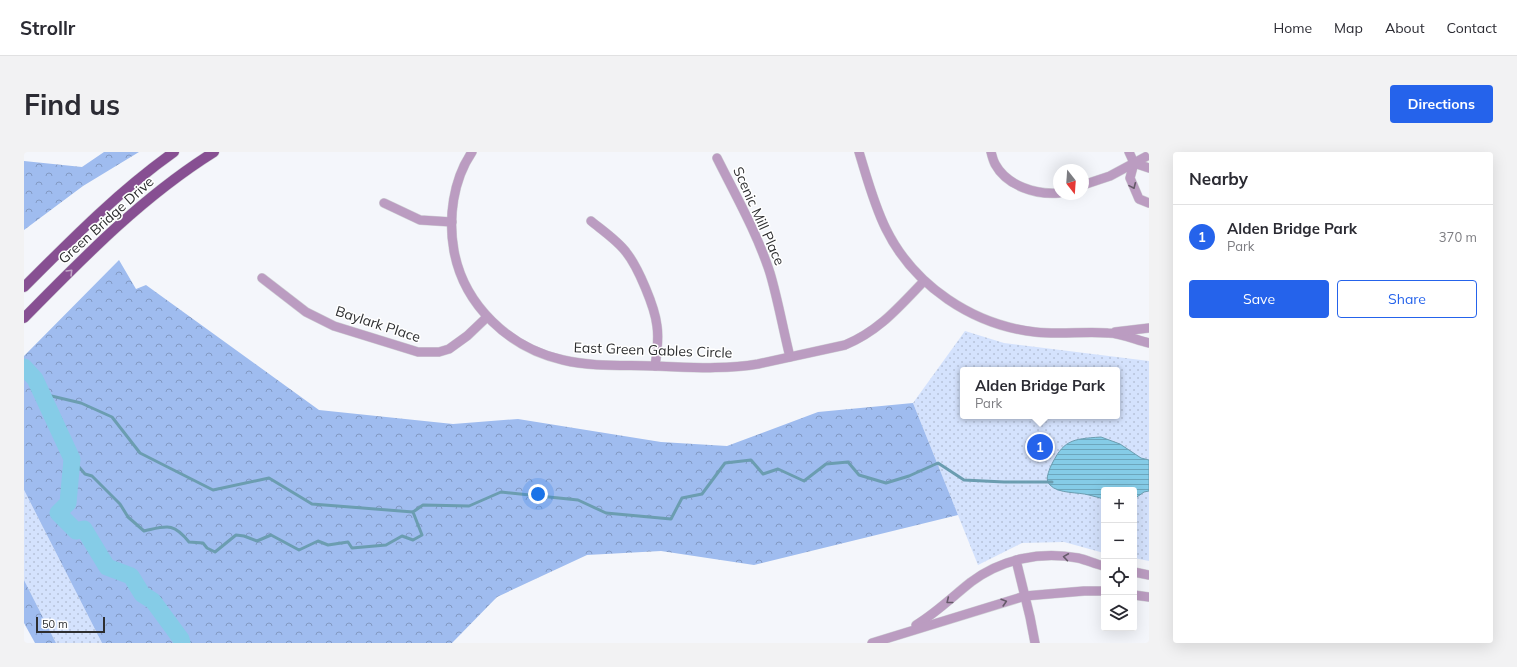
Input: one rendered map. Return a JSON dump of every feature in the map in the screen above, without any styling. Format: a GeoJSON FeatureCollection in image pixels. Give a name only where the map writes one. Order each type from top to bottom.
{"type":"FeatureCollection","features":[{"type":"Feature","properties":{"kind":"main road","name":"Green Bridge Drive"},"geometry":{"type":"LineString","coordinates":[[26,285],[68,242],[119,195],[174,152]]}},
{"type":"Feature","properties":{"kind":"main road"},"geometry":{"type":"LineString","coordinates":[[165,186],[202,152]]}},
{"type":"Feature","properties":{"kind":"main road","name":"Green Bridge Drive"},"geometry":{"type":"LineString","coordinates":[[24,318],[84,258],[134,212],[165,186],[214,152]]}},
{"type":"Feature","properties":{"kind":"street","name":"East Green Gables Circle"},"geometry":{"type":"LineString","coordinates":[[472,152],[464,166],[457,188],[452,222],[455,257],[463,278],[474,299],[488,317],[517,342],[545,356],[573,362],[724,368],[745,366],[845,345],[858,340],[881,325],[924,281]]}},
{"type":"Feature","properties":{"kind":"street"},"geometry":{"type":"LineString","coordinates":[[859,152],[886,230],[902,256],[924,281],[958,307],[1003,326],[1036,332],[1109,333],[1149,328]]}},
{"type":"Feature","properties":{"kind":"street"},"geometry":{"type":"LineString","coordinates":[[991,152],[995,165],[1020,186],[1030,191],[1053,193]]}},
{"type":"Feature","properties":{"kind":"street"},"geometry":{"type":"LineString","coordinates":[[1128,152],[1134,163],[1149,168]]}},
{"type":"Feature","properties":{"kind":"street"},"geometry":{"type":"LineString","coordinates":[[1089,183],[1110,176],[1149,155]]}},
{"type":"Feature","properties":{"kind":"street","name":"Scenic Mill Place"},"geometry":{"type":"LineString","coordinates":[[717,158],[751,225],[763,255],[777,298],[790,357]]}},
{"type":"Feature","properties":{"kind":"street"},"geometry":{"type":"LineString","coordinates":[[1134,163],[1130,178],[1139,198],[1149,203]]}},
{"type":"Feature","properties":{"kind":"street"},"geometry":{"type":"LineString","coordinates":[[384,203],[420,220],[452,222]]}},
{"type":"Feature","properties":{"kind":"street"},"geometry":{"type":"LineString","coordinates":[[591,221],[626,251],[648,294],[657,325],[658,348],[655,366]]}},
{"type":"Feature","properties":{"kind":"street","name":"Baylark Place"},"geometry":{"type":"LineString","coordinates":[[262,278],[306,312],[334,326],[418,352],[439,352],[449,349],[488,317]]}},
{"type":"Feature","properties":{"kind":"street"},"geometry":{"type":"LineString","coordinates":[[1109,333],[1149,343]]}},
{"type":"Feature","properties":{"kind":"street"},"geometry":{"type":"LineString","coordinates":[[900,634],[922,621],[980,576],[1004,564],[1041,555],[1055,555],[1079,559],[1101,565]]}},
{"type":"Feature","properties":{"kind":"street"},"geometry":{"type":"LineString","coordinates":[[1016,560],[1035,643]]}},
{"type":"Feature","properties":{"kind":"street"},"geometry":{"type":"LineString","coordinates":[[1137,573],[1149,575]]}},
{"type":"Feature","properties":{"kind":"street"},"geometry":{"type":"LineString","coordinates":[[872,643],[1025,596],[1078,591],[1101,592]]}},
{"type":"Feature","properties":{"kind":"street"},"geometry":{"type":"LineString","coordinates":[[1137,595],[1149,597]]}},
{"type":"Feature","properties":{"kind":"shaded area"},"geometry":{"type":"Polygon","coordinates":[[[965,331],[1004,343],[1149,361],[1149,561],[1137,559],[1137,487],[1101,487],[1101,552],[1064,542],[1022,543],[978,565],[913,403],[965,331]]]}},
{"type":"Feature","properties":{"kind":"shaded area"},"geometry":{"type":"Polygon","coordinates":[[[1101,437],[1120,444],[1141,458],[1149,460],[1149,491],[1144,492],[1137,497],[1137,487],[1101,487],[1101,498],[1058,490],[1050,485],[1047,479],[1048,475],[1050,468],[1059,452],[1069,443],[1082,439],[1101,437]]]}},
{"type":"Feature","properties":{"kind":"shaded area"},"geometry":{"type":"Polygon","coordinates":[[[24,490],[102,643],[56,643],[24,580],[24,490]]]}},
{"type":"Feature","properties":{"kind":"green space"},"geometry":{"type":"Polygon","coordinates":[[[104,152],[139,152],[83,186],[24,230],[24,161],[82,167],[104,152]]]}},
{"type":"Feature","properties":{"kind":"green space"},"geometry":{"type":"Polygon","coordinates":[[[119,260],[136,289],[146,285],[319,410],[453,424],[518,419],[661,442],[727,446],[818,412],[913,403],[958,515],[754,565],[661,551],[587,555],[497,597],[452,643],[102,643],[24,490],[24,356],[119,260]]]}},
{"type":"Feature","properties":{"kind":"green space"},"geometry":{"type":"Polygon","coordinates":[[[24,580],[56,643],[35,643],[24,623],[24,580]]]}},
{"type":"Feature","properties":{"kind":"waterway"},"geometry":{"type":"LineString","coordinates":[[24,367],[35,379],[72,459],[68,503],[58,513],[76,531],[84,529],[107,567],[131,576],[142,594],[153,601],[181,639],[182,643]]}},
{"type":"Feature","properties":{"kind":"waterway"},"geometry":{"type":"LineString","coordinates":[[43,394],[81,403],[112,417],[140,453],[213,490],[269,478],[312,504],[413,512]]}},
{"type":"Feature","properties":{"kind":"waterway"},"geometry":{"type":"LineString","coordinates":[[72,459],[85,474],[92,476],[120,504],[128,517],[144,531],[164,527],[174,528],[189,542],[203,543],[207,548],[215,552],[236,535],[244,536],[257,541],[271,535],[299,550],[318,541],[328,545],[348,542],[352,548],[386,545],[402,536],[413,540],[422,535],[413,512],[423,505],[469,506],[501,492],[578,500],[606,513],[671,519],[682,498],[702,494],[725,463],[751,460],[763,474],[778,469],[804,481],[826,464],[848,462],[859,475],[886,483],[909,476],[938,463],[964,480],[1052,482]]}},
{"type":"Feature","properties":{"kind":"place","name":"Alden Bridge Park"},"geometry":{"type":"Point","coordinates":[1040,447]}}]}
